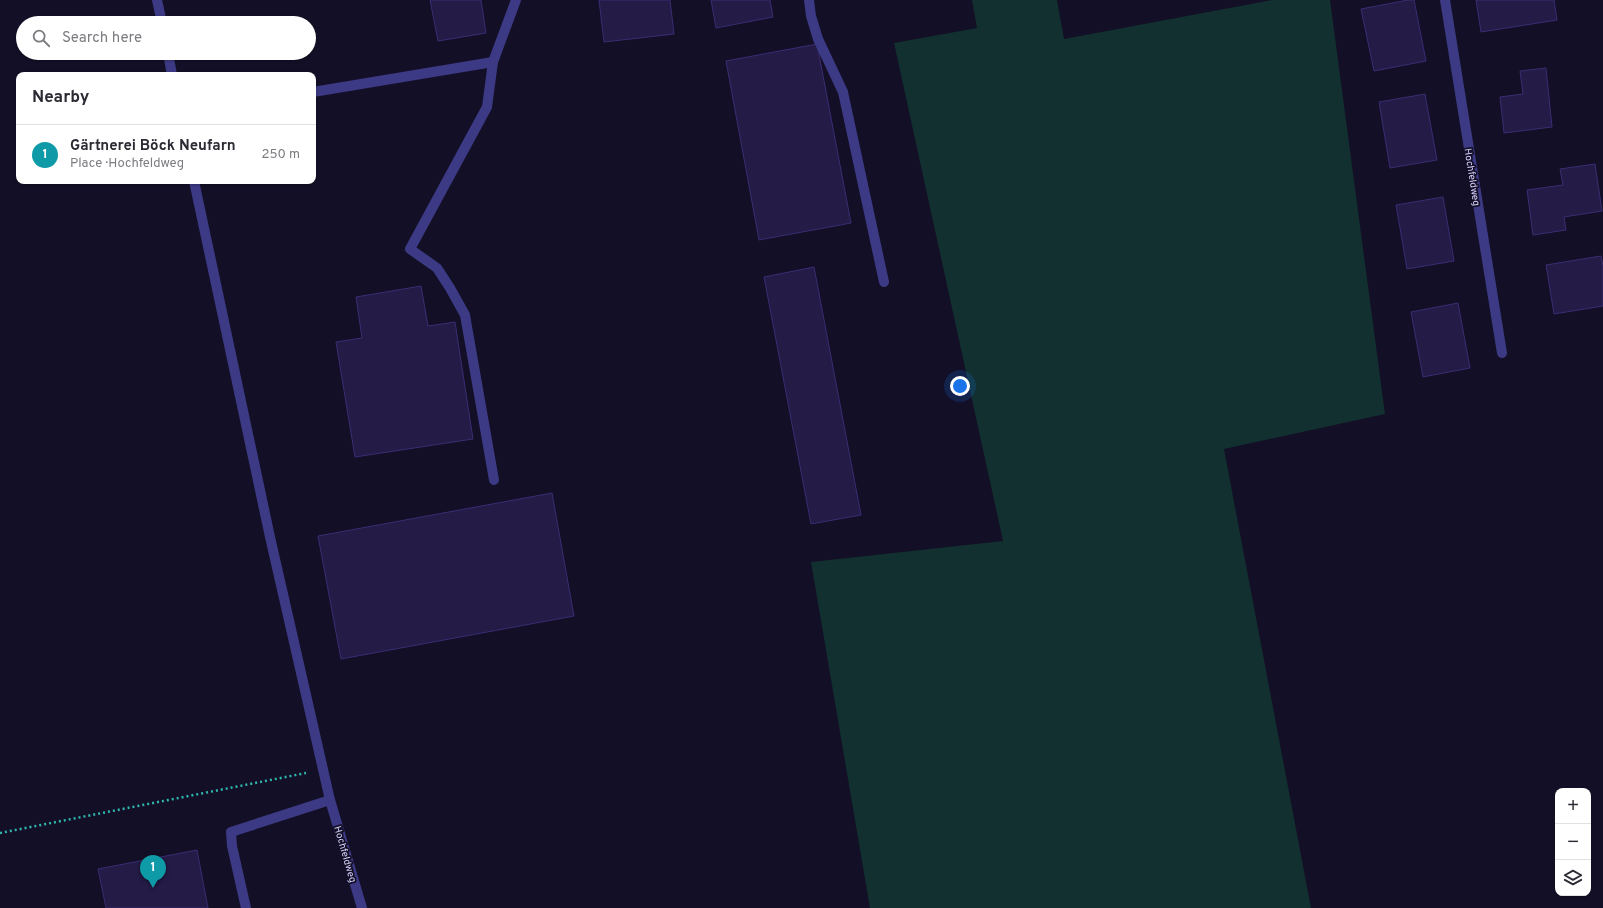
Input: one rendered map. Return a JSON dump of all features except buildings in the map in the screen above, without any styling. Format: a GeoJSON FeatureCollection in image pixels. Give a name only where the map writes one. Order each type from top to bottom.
{"type":"FeatureCollection","features":[{"type":"Feature","properties":{"kind":"street"},"geometry":{"type":"LineString","coordinates":[[157,0],[160,16]]}},
{"type":"Feature","properties":{"kind":"street"},"geometry":{"type":"LineString","coordinates":[[494,480],[465,315],[450,288],[436,268],[410,249],[487,107],[493,62],[516,0]]}},
{"type":"Feature","properties":{"kind":"street"},"geometry":{"type":"LineString","coordinates":[[809,0],[810,16],[818,39],[843,92],[884,282]]}},
{"type":"Feature","properties":{"kind":"street","name":"Hochfeldweg"},"geometry":{"type":"LineString","coordinates":[[1445,0],[1502,353]]}},
{"type":"Feature","properties":{"kind":"street"},"geometry":{"type":"LineString","coordinates":[[169,60],[171,72]]}},
{"type":"Feature","properties":{"kind":"street"},"geometry":{"type":"LineString","coordinates":[[316,92],[493,62]]}},
{"type":"Feature","properties":{"kind":"street","name":"Hochfeldweg"},"geometry":{"type":"LineString","coordinates":[[195,184],[268,530],[330,800],[362,908]]}},
{"type":"Feature","properties":{"kind":"street"},"geometry":{"type":"LineString","coordinates":[[246,908],[232,846],[232,832],[330,800]]}},
{"type":"Feature","properties":{"kind":"path"},"geometry":{"type":"LineString","coordinates":[[0,833],[323,769]]}},
{"type":"Feature","properties":{"kind":"green space"},"geometry":{"type":"Polygon","coordinates":[[[972,0],[1057,0],[1064,39],[1272,0],[1330,0],[1385,414],[1224,449],[1311,908],[870,908],[811,562],[1003,541],[894,43],[977,28],[972,0]]]}},
{"type":"Feature","properties":{"kind":"place","name":"Gärtnerei Böck Neufarn"},"geometry":{"type":"Point","coordinates":[153,888]}}]}
